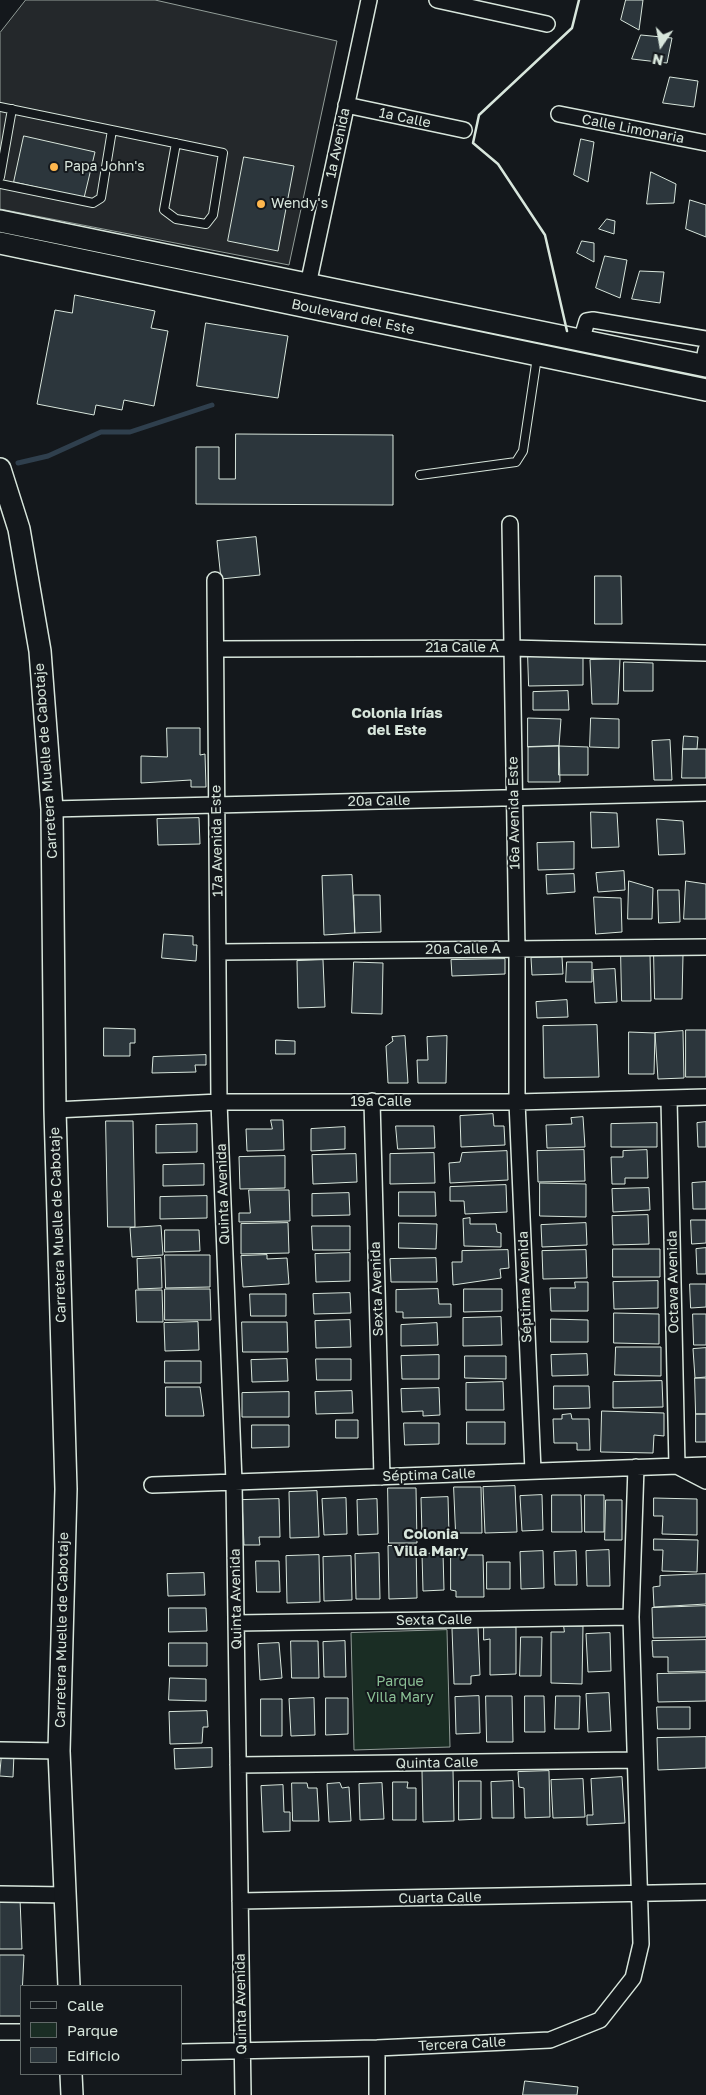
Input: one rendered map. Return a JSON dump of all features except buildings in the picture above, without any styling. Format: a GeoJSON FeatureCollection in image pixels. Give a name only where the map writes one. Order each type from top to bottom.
{"type":"FeatureCollection","features":[{"type":"Feature","properties":{"kind":"main road","name":"Boulevard del Este"},"geometry":{"type":"LineString","coordinates":[[0,221],[582,341],[705,360]]}},
{"type":"Feature","properties":{"kind":"main road","name":"Boulevard del Este"},"geometry":{"type":"LineString","coordinates":[[0,243],[706,390]]}},
{"type":"Feature","properties":{"kind":"main road","name":"Carretera Muelle de Cabotaje"},"geometry":{"type":"LineString","coordinates":[[0,469],[18,529],[40,651],[52,809],[55,1110],[66,1489],[59,1751],[69,1985]]}},
{"type":"Feature","properties":{"kind":"main road"},"geometry":{"type":"LineString","coordinates":[[71,2075],[72,2095]]}},
{"type":"Feature","properties":{"kind":"street","name":"1a Avenida"},"geometry":{"type":"LineString","coordinates":[[308,285],[368,0]]}},
{"type":"Feature","properties":{"kind":"street"},"geometry":{"type":"LineString","coordinates":[[437,0],[547,24]]}},
{"type":"Feature","properties":{"kind":"street","name":"1a Calle"},"geometry":{"type":"LineString","coordinates":[[346,105],[464,130]]}},
{"type":"Feature","properties":{"kind":"street","name":"Calle Limonaria"},"geometry":{"type":"LineString","coordinates":[[559,114],[706,143]]}},
{"type":"Feature","properties":{"kind":"street"},"geometry":{"type":"LineString","coordinates":[[582,341],[585,324],[587,321],[593,320],[706,339]]}},
{"type":"Feature","properties":{"kind":"street","name":"16a Avenida Este"},"geometry":{"type":"LineString","coordinates":[[510,524],[513,798],[518,949],[517,1102]]}},
{"type":"Feature","properties":{"kind":"street","name":"17a Avenida Este"},"geometry":{"type":"LineString","coordinates":[[216,580],[215,804],[219,952],[219,1102]]}},
{"type":"Feature","properties":{"kind":"street","name":"21a Calle A"},"geometry":{"type":"LineString","coordinates":[[217,649],[511,648],[706,653]]}},
{"type":"Feature","properties":{"kind":"street","name":"20a Calle"},"geometry":{"type":"LineString","coordinates":[[52,809],[706,793]]}},
{"type":"Feature","properties":{"kind":"street","name":"20a Calle A"},"geometry":{"type":"LineString","coordinates":[[219,952],[706,947]]}},
{"type":"Feature","properties":{"kind":"street","name":"19a Calle"},"geometry":{"type":"LineString","coordinates":[[55,1110],[219,1102],[517,1102],[706,1098]]}},
{"type":"Feature","properties":{"kind":"street","name":"Octava Avenida"},"geometry":{"type":"LineString","coordinates":[[669,1099],[677,1466]]}},
{"type":"Feature","properties":{"kind":"street","name":"Sexta Avenida"},"geometry":{"type":"LineString","coordinates":[[372,1101],[382,1477]]}},
{"type":"Feature","properties":{"kind":"street","name":"Quinta Avenida"},"geometry":{"type":"LineString","coordinates":[[219,1102],[234,1482],[243,2095]]}},
{"type":"Feature","properties":{"kind":"street","name":"Séptima Avenida"},"geometry":{"type":"LineString","coordinates":[[517,1102],[532,1471]]}},
{"type":"Feature","properties":{"kind":"street","name":"Séptima Calle"},"geometry":{"type":"LineString","coordinates":[[152,1485],[706,1465]]}},
{"type":"Feature","properties":{"kind":"street"},"geometry":{"type":"LineString","coordinates":[[677,1466],[706,1481]]}},
{"type":"Feature","properties":{"kind":"street","name":"Tercera Calle"},"geometry":{"type":"LineString","coordinates":[[182,2052],[377,2048],[550,2040],[600,2020],[633,1978],[641,1944],[631,1617],[636,1468]]}},
{"type":"Feature","properties":{"kind":"street","name":"Sexta Calle"},"geometry":{"type":"LineString","coordinates":[[236,1623],[631,1617]]}},
{"type":"Feature","properties":{"kind":"street"},"geometry":{"type":"LineString","coordinates":[[0,1750],[59,1751]]}},
{"type":"Feature","properties":{"kind":"street","name":"Quinta Calle"},"geometry":{"type":"LineString","coordinates":[[238,1765],[635,1760]]}},
{"type":"Feature","properties":{"kind":"street","name":"Cuarta Calle"},"geometry":{"type":"LineString","coordinates":[[240,1901],[706,1892]]}},
{"type":"Feature","properties":{"kind":"street"},"geometry":{"type":"LineString","coordinates":[[0,1894],[66,1895]]}},
{"type":"Feature","properties":{"kind":"street"},"geometry":{"type":"LineString","coordinates":[[0,2032],[20,2032]]}},
{"type":"Feature","properties":{"kind":"street"},"geometry":{"type":"LineString","coordinates":[[377,2048],[377,2095]]}},
{"type":"Feature","properties":{"kind":"lane"},"geometry":{"type":"LineString","coordinates":[[0,107],[12,109],[176,143],[223,153],[213,215],[206,224],[176,219],[164,210],[176,143]]}},
{"type":"Feature","properties":{"kind":"lane"},"geometry":{"type":"LineString","coordinates":[[0,177],[12,109]]}},
{"type":"Feature","properties":{"kind":"lane"},"geometry":{"type":"LineString","coordinates":[[0,184],[92,203],[98,202],[101,198],[112,130]]}},
{"type":"Feature","properties":{"kind":"lane"},"geometry":{"type":"LineString","coordinates":[[420,475],[516,462],[523,451],[537,356]]}},
{"type":"Feature","properties":{"kind":"green space","name":"Parque Villa Mary"},"geometry":{"type":"Polygon","coordinates":[[[447,1630],[450,1747],[354,1750],[351,1633],[447,1630]]]}},
{"type":"Feature","properties":{"kind":"shaded area"},"geometry":{"type":"Polygon","coordinates":[[[26,0],[155,0],[337,41],[289,265],[0,209],[0,33],[26,0]]]}},
{"type":"Feature","properties":{"kind":"waterway"},"geometry":{"type":"LineString","coordinates":[[18,463],[48,456],[101,432],[130,432],[212,405]]}},
{"type":"Feature","properties":{"kind":"wall"},"geometry":{"type":"LineString","coordinates":[[567,331],[545,235],[498,164],[473,143],[479,115],[572,28],[579,0]]}},
{"type":"Feature","properties":{"kind":"place","name":"Papa John's"},"geometry":{"type":"Point","coordinates":[54,167]}},
{"type":"Feature","properties":{"kind":"place","name":"Wendy's"},"geometry":{"type":"Point","coordinates":[261,204]}},
{"type":"Feature","properties":{"kind":"district","name":"Colonia Irías del Este"},"geometry":{"type":"Point","coordinates":[397,722]}},
{"type":"Feature","properties":{"kind":"district","name":"Colonia Villa Mary"},"geometry":{"type":"Point","coordinates":[431,1542]}}]}
